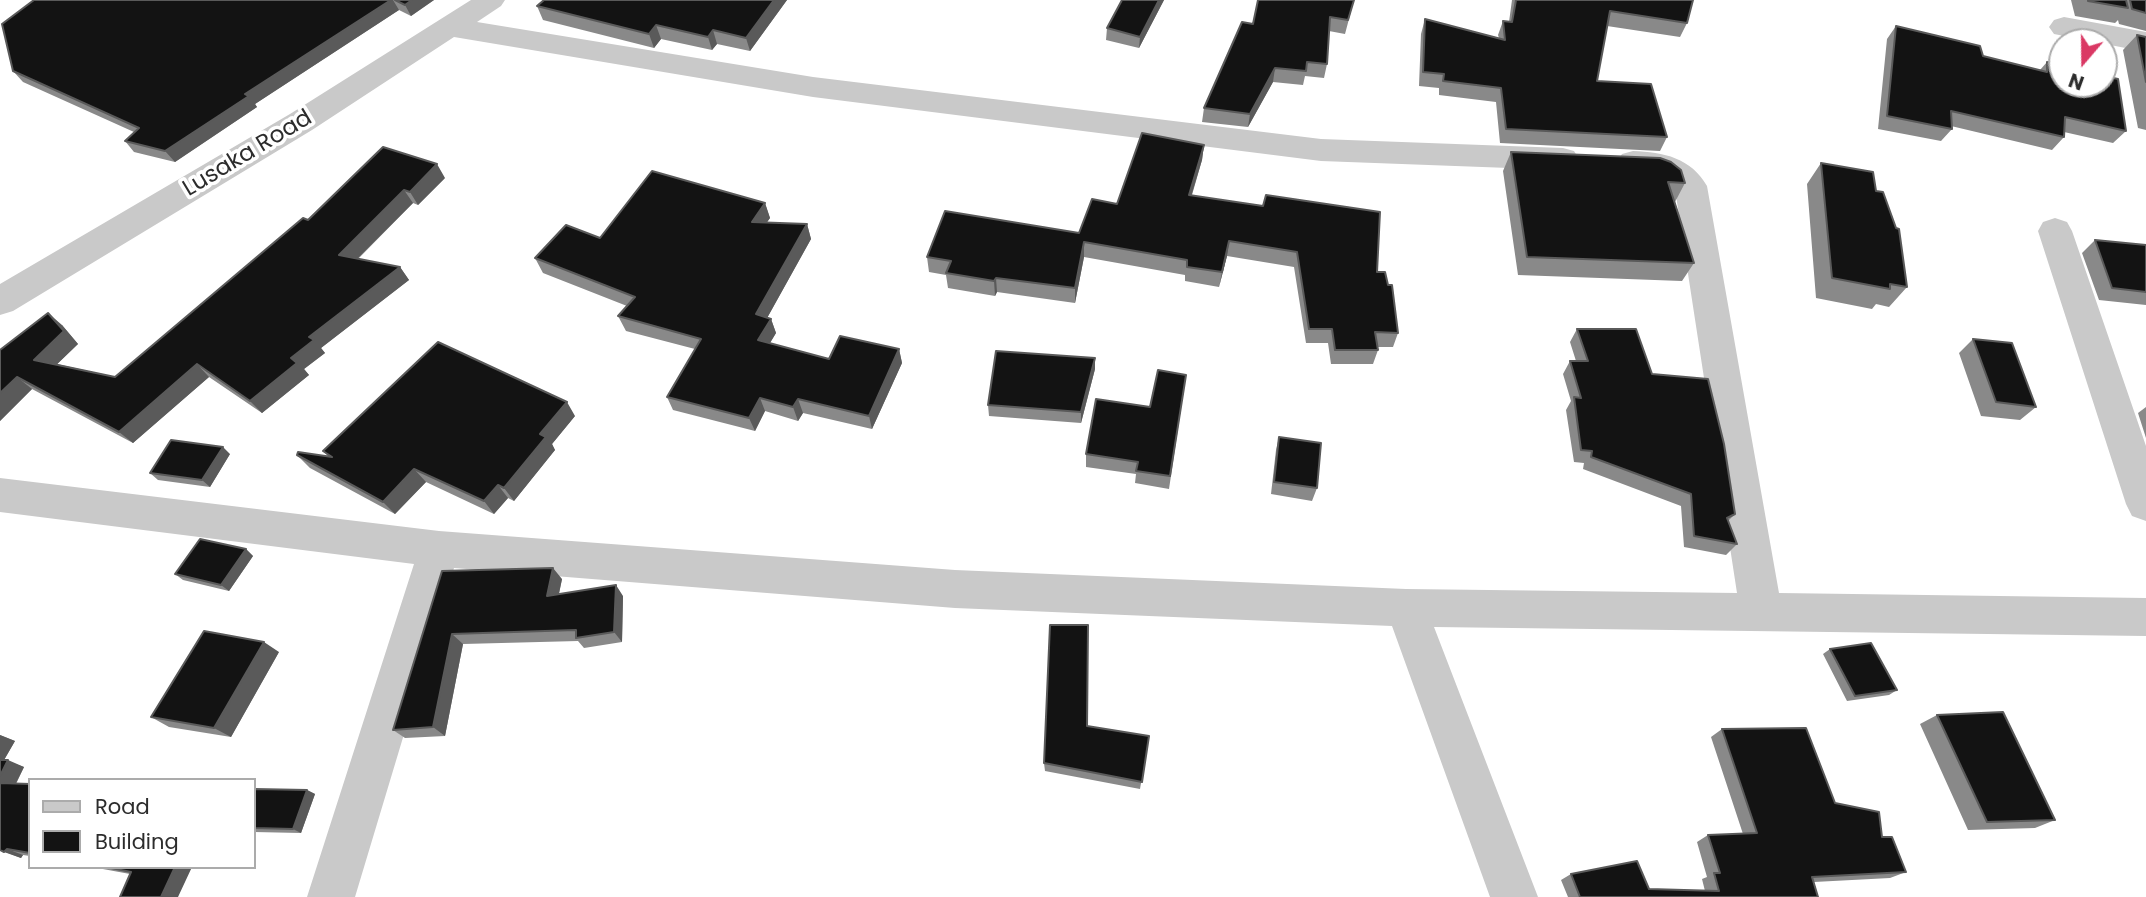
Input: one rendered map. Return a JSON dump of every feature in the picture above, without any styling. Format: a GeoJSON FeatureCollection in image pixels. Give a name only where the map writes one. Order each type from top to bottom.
{"type":"FeatureCollection","features":[{"type":"Feature","properties":{"kind":"street","name":"Lusaka Road"},"geometry":{"type":"LineString","coordinates":[[0,301],[301,122],[491,0]]}},
{"type":"Feature","properties":{"kind":"street"},"geometry":{"type":"LineString","coordinates":[[450,27],[813,88],[1307,148],[1650,163],[1672,168],[1682,173],[1691,186],[1761,613]]}},
{"type":"Feature","properties":{"kind":"street"},"geometry":{"type":"LineString","coordinates":[[2064,27],[2146,42]]}},
{"type":"Feature","properties":{"kind":"street"},"geometry":{"type":"LineString","coordinates":[[2055,231],[2146,504]]}},
{"type":"Feature","properties":{"kind":"street"},"geometry":{"type":"LineString","coordinates":[[0,495],[439,549],[955,589],[1406,608],[2146,617]]}},
{"type":"Feature","properties":{"kind":"street"},"geometry":{"type":"LineString","coordinates":[[331,897],[439,549]]}},
{"type":"Feature","properties":{"kind":"street"},"geometry":{"type":"LineString","coordinates":[[1406,608],[1514,897]]}},
{"type":"Feature","properties":{"kind":"building"},"geometry":{"type":"Polygon","coordinates":[[[34,0],[391,0],[245,94],[249,96],[165,151],[125,141],[139,128],[13,71],[2,24],[34,0]]]}},
{"type":"Feature","properties":{"kind":"building"},"geometry":{"type":"Polygon","coordinates":[[[395,0],[412,0],[405,5],[395,0]]]}},
{"type":"Feature","properties":{"kind":"building"},"geometry":{"type":"Polygon","coordinates":[[[544,0],[774,0],[746,38],[713,30],[708,37],[656,25],[649,34],[537,6],[544,0]]]}},
{"type":"Feature","properties":{"kind":"building"},"geometry":{"type":"Polygon","coordinates":[[[1122,0],[1159,0],[1140,37],[1107,28],[1122,0]]]}},
{"type":"Feature","properties":{"kind":"building"},"geometry":{"type":"Polygon","coordinates":[[[1258,0],[1354,0],[1348,20],[1330,17],[1327,64],[1307,62],[1306,71],[1275,68],[1250,114],[1204,108],[1242,22],[1253,24],[1258,0]]]}},
{"type":"Feature","properties":{"kind":"building"},"geometry":{"type":"Polygon","coordinates":[[[1516,0],[1693,0],[1687,23],[1610,11],[1597,81],[1651,84],[1667,137],[1506,129],[1501,88],[1443,81],[1444,74],[1423,72],[1425,19],[1505,40],[1503,21],[1512,22],[1516,0]]]}},
{"type":"Feature","properties":{"kind":"building"},"geometry":{"type":"Polygon","coordinates":[[[2126,0],[2128,8],[2088,1],[2126,0]]]}},
{"type":"Feature","properties":{"kind":"building"},"geometry":{"type":"Polygon","coordinates":[[[2130,0],[2146,0],[2146,13],[2132,9],[2130,0]]]}},
{"type":"Feature","properties":{"kind":"building"},"geometry":{"type":"Polygon","coordinates":[[[1896,26],[1980,46],[1983,56],[2047,72],[2048,62],[2048,98],[2118,98],[2118,79],[2126,131],[2065,117],[2064,137],[1951,111],[1952,129],[1887,116],[1896,26]]]}},
{"type":"Feature","properties":{"kind":"building"},"geometry":{"type":"Polygon","coordinates":[[[2137,35],[2146,37],[2146,82],[2137,35]]]}},
{"type":"Feature","properties":{"kind":"building"},"geometry":{"type":"Polygon","coordinates":[[[1142,133],[1204,145],[1189,195],[1263,206],[1266,195],[1380,212],[1377,272],[1385,272],[1388,285],[1392,285],[1398,333],[1375,332],[1378,350],[1335,350],[1332,329],[1309,329],[1297,252],[1229,241],[1222,272],[1187,267],[1187,260],[1084,242],[1075,288],[996,278],[994,281],[946,273],[951,261],[927,257],[945,211],[1079,233],[1092,199],[1117,204],[1142,133]]]}},
{"type":"Feature","properties":{"kind":"building"},"geometry":{"type":"Polygon","coordinates":[[[383,147],[437,164],[410,192],[404,190],[339,255],[400,267],[309,337],[314,340],[291,358],[297,363],[250,401],[197,364],[119,432],[17,377],[0,393],[0,350],[48,313],[64,331],[34,360],[115,377],[303,218],[308,220],[383,147]]]}},
{"type":"Feature","properties":{"kind":"building"},"geometry":{"type":"Polygon","coordinates":[[[1511,152],[1660,158],[1671,162],[1681,170],[1685,183],[1668,182],[1694,263],[1527,257],[1511,152]]]}},
{"type":"Feature","properties":{"kind":"building"},"geometry":{"type":"Polygon","coordinates":[[[1821,163],[1873,172],[1876,191],[1883,192],[1896,228],[1899,229],[1907,287],[1890,284],[1890,289],[1832,278],[1821,163]]]}},
{"type":"Feature","properties":{"kind":"building"},"geometry":{"type":"Polygon","coordinates":[[[652,171],[765,203],[752,222],[807,224],[756,314],[771,319],[758,340],[829,359],[840,336],[899,349],[869,416],[798,399],[793,407],[760,398],[749,418],[667,397],[701,339],[618,316],[635,297],[535,258],[566,225],[600,238],[652,171]]]}},
{"type":"Feature","properties":{"kind":"building"},"geometry":{"type":"Polygon","coordinates":[[[2095,240],[2146,245],[2146,292],[2112,288],[2095,240]]]}},
{"type":"Feature","properties":{"kind":"building"},"geometry":{"type":"Polygon","coordinates":[[[1577,329],[1636,329],[1652,374],[1708,379],[1724,444],[1735,514],[1727,518],[1737,544],[1694,536],[1691,494],[1591,457],[1592,451],[1581,450],[1574,397],[1581,398],[1570,361],[1588,361],[1577,329]]]}},
{"type":"Feature","properties":{"kind":"building"},"geometry":{"type":"Polygon","coordinates":[[[1973,339],[2012,343],[2036,407],[1996,402],[1973,339]]]}},
{"type":"Feature","properties":{"kind":"building"},"geometry":{"type":"Polygon","coordinates":[[[438,342],[567,402],[540,434],[546,437],[504,488],[498,485],[484,501],[414,469],[383,502],[297,455],[298,452],[332,457],[323,451],[438,342]]]}},
{"type":"Feature","properties":{"kind":"building"},"geometry":{"type":"Polygon","coordinates":[[[996,351],[1095,358],[1081,412],[988,405],[996,351]]]}},
{"type":"Feature","properties":{"kind":"building"},"geometry":{"type":"Polygon","coordinates":[[[1158,370],[1186,375],[1170,476],[1136,471],[1138,462],[1086,454],[1096,399],[1150,407],[1158,370]]]}},
{"type":"Feature","properties":{"kind":"building"},"geometry":{"type":"Polygon","coordinates":[[[1279,437],[1321,443],[1317,488],[1274,482],[1279,437]]]}},
{"type":"Feature","properties":{"kind":"building"},"geometry":{"type":"Polygon","coordinates":[[[171,440],[223,447],[202,480],[150,473],[171,440]]]}},
{"type":"Feature","properties":{"kind":"building"},"geometry":{"type":"Polygon","coordinates":[[[200,539],[246,549],[221,585],[175,574],[200,539]]]}},
{"type":"Feature","properties":{"kind":"building"},"geometry":{"type":"Polygon","coordinates":[[[553,568],[547,596],[616,585],[614,632],[576,638],[576,630],[452,634],[433,727],[393,730],[442,571],[553,568]]]}},
{"type":"Feature","properties":{"kind":"building"},"geometry":{"type":"Polygon","coordinates":[[[1050,625],[1088,625],[1087,726],[1149,736],[1142,782],[1044,763],[1050,625]]]}},
{"type":"Feature","properties":{"kind":"building"},"geometry":{"type":"Polygon","coordinates":[[[204,631],[264,642],[214,728],[151,717],[204,631]]]}},
{"type":"Feature","properties":{"kind":"building"},"geometry":{"type":"Polygon","coordinates":[[[1871,643],[1897,690],[1855,696],[1830,649],[1871,643]]]}},
{"type":"Feature","properties":{"kind":"building"},"geometry":{"type":"Polygon","coordinates":[[[2003,712],[2055,820],[1987,822],[1937,715],[2003,712]]]}},
{"type":"Feature","properties":{"kind":"building"},"geometry":{"type":"Polygon","coordinates":[[[1806,728],[1835,803],[1879,812],[1882,837],[1892,837],[1906,872],[1812,877],[1818,897],[1580,897],[1571,874],[1637,861],[1649,889],[1719,891],[1714,873],[1720,873],[1708,835],[1757,833],[1722,729],[1806,728]]]}},
{"type":"Feature","properties":{"kind":"building"},"geometry":{"type":"Polygon","coordinates":[[[0,760],[8,760],[0,776],[0,760]]]}},
{"type":"Feature","properties":{"kind":"building"},"geometry":{"type":"Polygon","coordinates":[[[0,783],[28,784],[28,853],[0,850],[0,783]]]}},
{"type":"Feature","properties":{"kind":"building"},"geometry":{"type":"Polygon","coordinates":[[[256,789],[307,790],[293,829],[256,828],[256,789]]]}},
{"type":"Feature","properties":{"kind":"building"},"geometry":{"type":"Polygon","coordinates":[[[116,869],[174,869],[161,897],[120,897],[131,872],[116,869]]]}}]}
